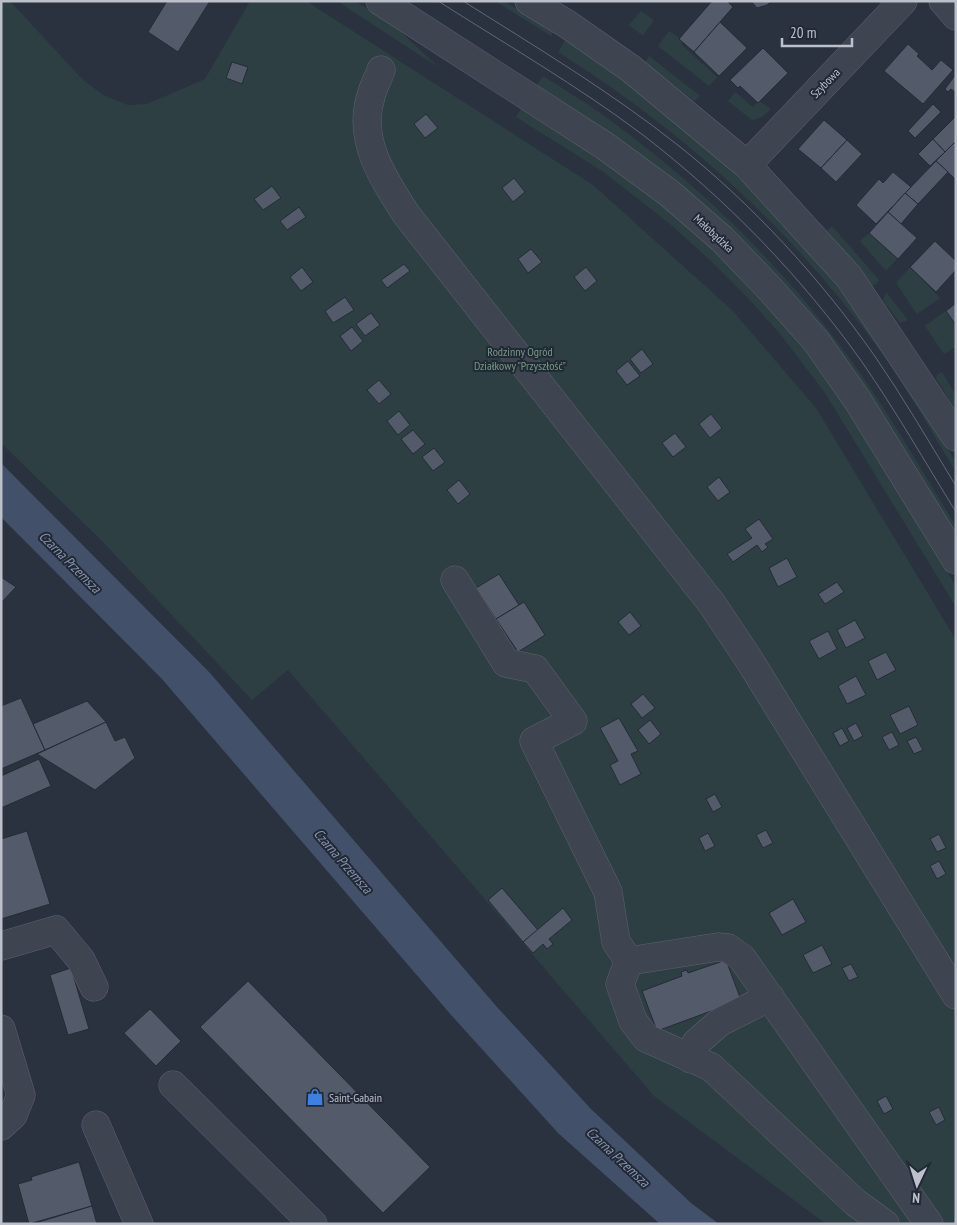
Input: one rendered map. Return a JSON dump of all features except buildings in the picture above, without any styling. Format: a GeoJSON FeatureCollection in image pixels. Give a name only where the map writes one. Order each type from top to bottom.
{"type":"FeatureCollection","features":[{"type":"Feature","properties":{"kind":"street","name":"Małobądzka"},"geometry":{"type":"LineString","coordinates":[[380,1],[605,146],[669,193],[722,239],[770,289],[816,342],[858,402],[956,560]]}},
{"type":"Feature","properties":{"kind":"street"},"geometry":{"type":"LineString","coordinates":[[529,1],[567,24],[630,68],[747,165],[849,277],[956,437]]}},
{"type":"Feature","properties":{"kind":"street","name":"Szybowa"},"geometry":{"type":"LineString","coordinates":[[747,165],[903,1]]}},
{"type":"Feature","properties":{"kind":"street"},"geometry":{"type":"LineString","coordinates":[[943,1],[956,16]]}},
{"type":"Feature","properties":{"kind":"street"},"geometry":{"type":"LineString","coordinates":[[381,70],[370,96],[366,128],[372,154],[381,176],[406,214],[712,604],[956,995]]}},
{"type":"Feature","properties":{"kind":"street"},"geometry":{"type":"LineString","coordinates":[[455,580],[506,663],[535,669],[573,721],[534,740],[608,892],[616,942],[628,961]]}},
{"type":"Feature","properties":{"kind":"street"},"geometry":{"type":"LineString","coordinates":[[1,946],[56,930],[81,960],[94,987]]}},
{"type":"Feature","properties":{"kind":"street"},"geometry":{"type":"LineString","coordinates":[[628,961],[718,947],[728,948],[742,958],[926,1223]]}},
{"type":"Feature","properties":{"kind":"street"},"geometry":{"type":"LineString","coordinates":[[628,961],[620,984],[633,1021],[646,1038],[711,1067],[856,1203],[885,1224]]}},
{"type":"Feature","properties":{"kind":"street"},"geometry":{"type":"LineString","coordinates":[[691,1059],[696,1043],[720,1022],[770,997]]}},
{"type":"Feature","properties":{"kind":"street"},"geometry":{"type":"LineString","coordinates":[[1,1029],[21,1095],[13,1115],[1,1126]]}},
{"type":"Feature","properties":{"kind":"street"},"geometry":{"type":"LineString","coordinates":[[172,1085],[313,1224]]}},
{"type":"Feature","properties":{"kind":"street"},"geometry":{"type":"LineString","coordinates":[[96,1125],[139,1224]]}},
{"type":"Feature","properties":{"kind":"green space","name":"Rodzinny Ogród Działkowy \"Przyszłość\""},"geometry":{"type":"Polygon","coordinates":[[[1,1],[10,1],[83,80],[105,96],[128,105],[147,104],[205,79],[250,1],[306,1],[593,185],[733,311],[816,408],[956,640],[956,1224],[826,1224],[654,1096],[288,670],[252,700],[101,540],[1,443],[1,1]]]}},
{"type":"Feature","properties":{"kind":"green space"},"geometry":{"type":"Polygon","coordinates":[[[337,1],[355,1],[399,30],[438,67],[337,1]]]}},
{"type":"Feature","properties":{"kind":"green space"},"geometry":{"type":"Polygon","coordinates":[[[495,1],[504,1],[553,31],[551,36],[495,1]]]}},
{"type":"Feature","properties":{"kind":"green space"},"geometry":{"type":"Polygon","coordinates":[[[641,11],[654,20],[643,36],[629,25],[641,11]]]}},
{"type":"Feature","properties":{"kind":"green space"},"geometry":{"type":"Polygon","coordinates":[[[669,31],[683,40],[681,44],[717,77],[709,86],[658,46],[669,31]]]}},
{"type":"Feature","properties":{"kind":"green space"},"geometry":{"type":"Polygon","coordinates":[[[566,39],[680,124],[716,155],[751,188],[816,257],[845,294],[916,398],[956,462],[956,472],[909,394],[879,349],[809,263],[733,185],[692,149],[605,83],[558,52],[566,39]]]}},
{"type":"Feature","properties":{"kind":"green space"},"geometry":{"type":"Polygon","coordinates":[[[649,56],[700,96],[694,101],[645,63],[649,56]]]}},
{"type":"Feature","properties":{"kind":"green space"},"geometry":{"type":"Polygon","coordinates":[[[543,76],[600,113],[666,164],[698,191],[758,249],[786,280],[839,344],[870,388],[956,526],[956,536],[818,324],[780,280],[740,238],[668,176],[621,141],[536,86],[543,76]]]}},
{"type":"Feature","properties":{"kind":"green space"},"geometry":{"type":"Polygon","coordinates":[[[735,92],[753,107],[759,101],[771,109],[762,117],[752,120],[728,101],[735,92]]]}},
{"type":"Feature","properties":{"kind":"green space"},"geometry":{"type":"Polygon","coordinates":[[[521,109],[624,175],[692,229],[726,260],[792,332],[821,369],[894,483],[956,586],[956,607],[825,393],[781,335],[711,261],[670,224],[602,171],[516,117],[521,109]]]}},
{"type":"Feature","properties":{"kind":"green space"},"geometry":{"type":"Polygon","coordinates":[[[832,226],[879,280],[876,284],[872,286],[827,231],[832,226]]]}},
{"type":"Feature","properties":{"kind":"green space"},"geometry":{"type":"Polygon","coordinates":[[[869,233],[898,258],[886,271],[860,241],[869,233]]]}},
{"type":"Feature","properties":{"kind":"green space"},"geometry":{"type":"Polygon","coordinates":[[[910,267],[940,298],[917,314],[896,283],[910,267]]]}},
{"type":"Feature","properties":{"kind":"green space"},"geometry":{"type":"Polygon","coordinates":[[[886,292],[908,320],[900,323],[883,300],[886,292]]]}},
{"type":"Feature","properties":{"kind":"green space"},"geometry":{"type":"Polygon","coordinates":[[[946,311],[956,326],[956,347],[944,354],[925,326],[946,311]]]}},
{"type":"Feature","properties":{"kind":"green space"},"geometry":{"type":"Polygon","coordinates":[[[942,372],[956,395],[956,411],[936,378],[942,372]]]}},
{"type":"Feature","properties":{"kind":"water","name":"Czarna Przemsza"},"geometry":{"type":"Polygon","coordinates":[[[1,463],[210,673],[497,1007],[591,1109],[691,1203],[719,1224],[660,1224],[558,1133],[452,1016],[162,679],[1,517],[1,463]]]}},
{"type":"Feature","properties":{"kind":"tram line"},"geometry":{"type":"LineString","coordinates":[[438,1],[618,117],[674,160],[733,212],[814,299],[862,362],[887,399],[956,512]]}},
{"type":"Feature","properties":{"kind":"tram line"},"geometry":{"type":"LineString","coordinates":[[463,1],[573,70],[627,107],[679,146],[759,217],[808,270],[853,326],[895,387],[956,486]]}},
{"type":"Feature","properties":{"kind":"place","name":"Saint-Gabain"},"geometry":{"type":"Point","coordinates":[315,1097]}}]}
